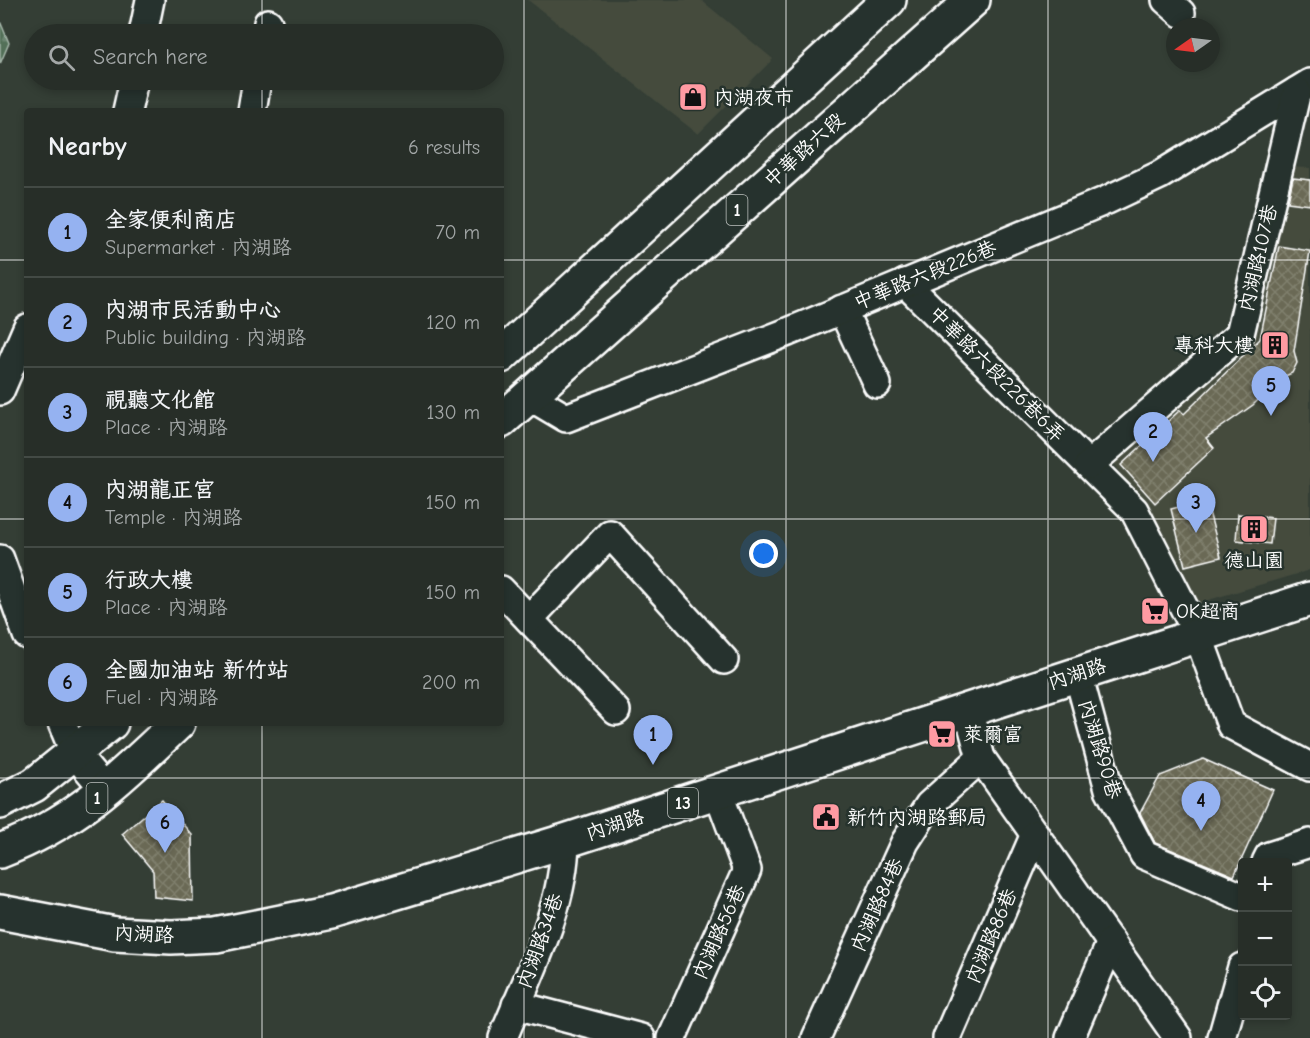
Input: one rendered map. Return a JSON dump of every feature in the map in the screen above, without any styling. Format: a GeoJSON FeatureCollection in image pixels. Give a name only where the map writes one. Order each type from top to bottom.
{"type":"FeatureCollection","features":[{"type":"Feature","properties":{"kind":"main road"},"geometry":{"type":"LineString","coordinates":[[504,353],[888,0]]}},
{"type":"Feature","properties":{"kind":"main road","name":"中華路六段"},"geometry":{"type":"LineString","coordinates":[[504,418],[973,0]]}},
{"type":"Feature","properties":{"kind":"main road","name":"內湖路"},"geometry":{"type":"LineString","coordinates":[[0,912],[115,934],[171,937],[227,933],[332,912],[565,841],[1310,599]]}},
{"type":"Feature","properties":{"kind":"main road"},"geometry":{"type":"LineString","coordinates":[[0,802],[34,785],[108,726]]}},
{"type":"Feature","properties":{"kind":"main road","name":"1"},"geometry":{"type":"LineString","coordinates":[[0,851],[63,822],[106,791],[175,726]]}},
{"type":"Feature","properties":{"kind":"main road","name":"內湖路"},"geometry":{"type":"LineString","coordinates":[[0,902],[44,922]]}},
{"type":"Feature","properties":{"kind":"street"},"geometry":{"type":"LineString","coordinates":[[145,24],[150,0]]}},
{"type":"Feature","properties":{"kind":"street","name":"中華路六段226巷"},"geometry":{"type":"LineString","coordinates":[[529,396],[566,418],[842,309],[1160,176],[1304,87]]}},
{"type":"Feature","properties":{"kind":"street","name":"內湖路107巷"},"geometry":{"type":"LineString","coordinates":[[1089,465],[1240,334],[1298,138],[1304,87]]}},
{"type":"Feature","properties":{"kind":"street"},"geometry":{"type":"LineString","coordinates":[[129,108],[132,90]]}},
{"type":"Feature","properties":{"kind":"street"},"geometry":{"type":"LineString","coordinates":[[253,108],[256,90]]}},
{"type":"Feature","properties":{"kind":"street","name":"中華路六段226巷6弄"},"geometry":{"type":"LineString","coordinates":[[905,283],[1089,465]]}},
{"type":"Feature","properties":{"kind":"street"},"geometry":{"type":"LineString","coordinates":[[842,309],[877,384]]}},
{"type":"Feature","properties":{"kind":"street"},"geometry":{"type":"LineString","coordinates":[[0,391],[24,335]]}},
{"type":"Feature","properties":{"kind":"street"},"geometry":{"type":"LineString","coordinates":[[1089,465],[1134,510],[1198,635],[1231,725],[1310,766]]}},
{"type":"Feature","properties":{"kind":"street"},"geometry":{"type":"LineString","coordinates":[[529,619],[610,534],[724,660]]}},
{"type":"Feature","properties":{"kind":"street"},"geometry":{"type":"LineString","coordinates":[[0,559],[24,627]]}},
{"type":"Feature","properties":{"kind":"street"},"geometry":{"type":"LineString","coordinates":[[504,593],[616,711]]}},
{"type":"Feature","properties":{"kind":"street","name":"內湖路90巷"},"geometry":{"type":"LineString","coordinates":[[1078,674],[1108,789],[1144,855],[1238,895]]}},
{"type":"Feature","properties":{"kind":"street"},"geometry":{"type":"LineString","coordinates":[[968,710],[981,758],[1178,1038]]}},
{"type":"Feature","properties":{"kind":"street"},"geometry":{"type":"LineString","coordinates":[[63,726],[75,754],[106,791]]}},
{"type":"Feature","properties":{"kind":"street","name":"內湖路84巷"},"geometry":{"type":"LineString","coordinates":[[816,1038],[905,842],[929,805],[981,758]]}},
{"type":"Feature","properties":{"kind":"street","name":"內湖路56巷"},"geometry":{"type":"LineString","coordinates":[[672,1038],[747,870],[718,792]]}},
{"type":"Feature","properties":{"kind":"street","name":"內湖路86巷"},"geometry":{"type":"LineString","coordinates":[[947,1038],[1035,834]]}},
{"type":"Feature","properties":{"kind":"street","name":"內湖路34巷"},"geometry":{"type":"LineString","coordinates":[[503,1038],[556,905],[565,861],[565,841]]}},
{"type":"Feature","properties":{"kind":"street"},"geometry":{"type":"LineString","coordinates":[[1268,858],[1310,843]]}},
{"type":"Feature","properties":{"kind":"street"},"geometry":{"type":"LineString","coordinates":[[1070,1038],[1111,942]]}},
{"type":"Feature","properties":{"kind":"street"},"geometry":{"type":"LineString","coordinates":[[1222,1038],[1238,981]]}},
{"type":"Feature","properties":{"kind":"street"},"geometry":{"type":"LineString","coordinates":[[516,1005],[641,1038]]}},
{"type":"Feature","properties":{"kind":"shaded area","name":"內湖夜市"},"geometry":{"type":"Polygon","coordinates":[[[528,0],[701,0],[773,59],[698,134],[528,0]]]}},
{"type":"Feature","properties":{"kind":"shaded area"},"geometry":{"type":"Polygon","coordinates":[[[1288,167],[1310,168],[1310,570],[1195,604],[1112,459],[1253,329],[1288,167]]]}},
{"type":"Feature","properties":{"kind":"green space"},"geometry":{"type":"Polygon","coordinates":[[[0,21],[9,43],[0,64],[0,21]]]}},
{"type":"Feature","properties":{"kind":"building"},"geometry":{"type":"Polygon","coordinates":[[[1293,178],[1310,180],[1310,205],[1288,202],[1293,178]]]}},
{"type":"Feature","properties":{"kind":"building","name":"專科大樓"},"geometry":{"type":"Polygon","coordinates":[[[1279,246],[1310,251],[1294,351],[1297,363],[1292,373],[1281,378],[1253,405],[1206,438],[1214,448],[1155,503],[1121,465],[1180,410],[1184,414],[1260,339],[1279,246]]]}},
{"type":"Feature","properties":{"kind":"building"},"geometry":{"type":"Polygon","coordinates":[[[1206,500],[1221,557],[1185,566],[1171,509],[1206,500]]]}},
{"type":"Feature","properties":{"kind":"building","name":"德山園"},"geometry":{"type":"Polygon","coordinates":[[[1238,514],[1273,518],[1270,544],[1236,540],[1238,514]]]}},
{"type":"Feature","properties":{"kind":"building"},"geometry":{"type":"Polygon","coordinates":[[[1203,759],[1273,790],[1242,858],[1238,858],[1238,867],[1234,876],[1155,843],[1140,813],[1160,776],[1203,759]]]}},
{"type":"Feature","properties":{"kind":"building"},"geometry":{"type":"Polygon","coordinates":[[[162,800],[192,835],[193,901],[154,897],[153,871],[122,834],[162,800]]]}},
{"type":"Feature","properties":{"kind":"place","name":"內湖夜市"},"geometry":{"type":"Point","coordinates":[693,97]}},
{"type":"Feature","properties":{"kind":"place","name":"專科大樓"},"geometry":{"type":"Point","coordinates":[1275,345]}},
{"type":"Feature","properties":{"kind":"place","name":"行政大樓"},"geometry":{"type":"Point","coordinates":[1271,416]}},
{"type":"Feature","properties":{"kind":"place","name":"內湖市民活動中心"},"geometry":{"type":"Point","coordinates":[1153,462]}},
{"type":"Feature","properties":{"kind":"place","name":"德山園"},"geometry":{"type":"Point","coordinates":[1254,529]}},
{"type":"Feature","properties":{"kind":"place","name":"視聽文化館"},"geometry":{"type":"Point","coordinates":[1196,533]}},
{"type":"Feature","properties":{"kind":"place","name":"OK超商"},"geometry":{"type":"Point","coordinates":[1155,611]}},
{"type":"Feature","properties":{"kind":"place","name":"萊爾富"},"geometry":{"type":"Point","coordinates":[942,734]}},
{"type":"Feature","properties":{"kind":"place","name":"全家便利商店"},"geometry":{"type":"Point","coordinates":[653,765]}},
{"type":"Feature","properties":{"kind":"place","name":"新竹內湖路郵局"},"geometry":{"type":"Point","coordinates":[826,817]}},
{"type":"Feature","properties":{"kind":"place","name":"內湖龍正宮"},"geometry":{"type":"Point","coordinates":[1201,831]}},
{"type":"Feature","properties":{"kind":"place","name":"全國加油站 新竹站"},"geometry":{"type":"Point","coordinates":[165,853]}}]}
